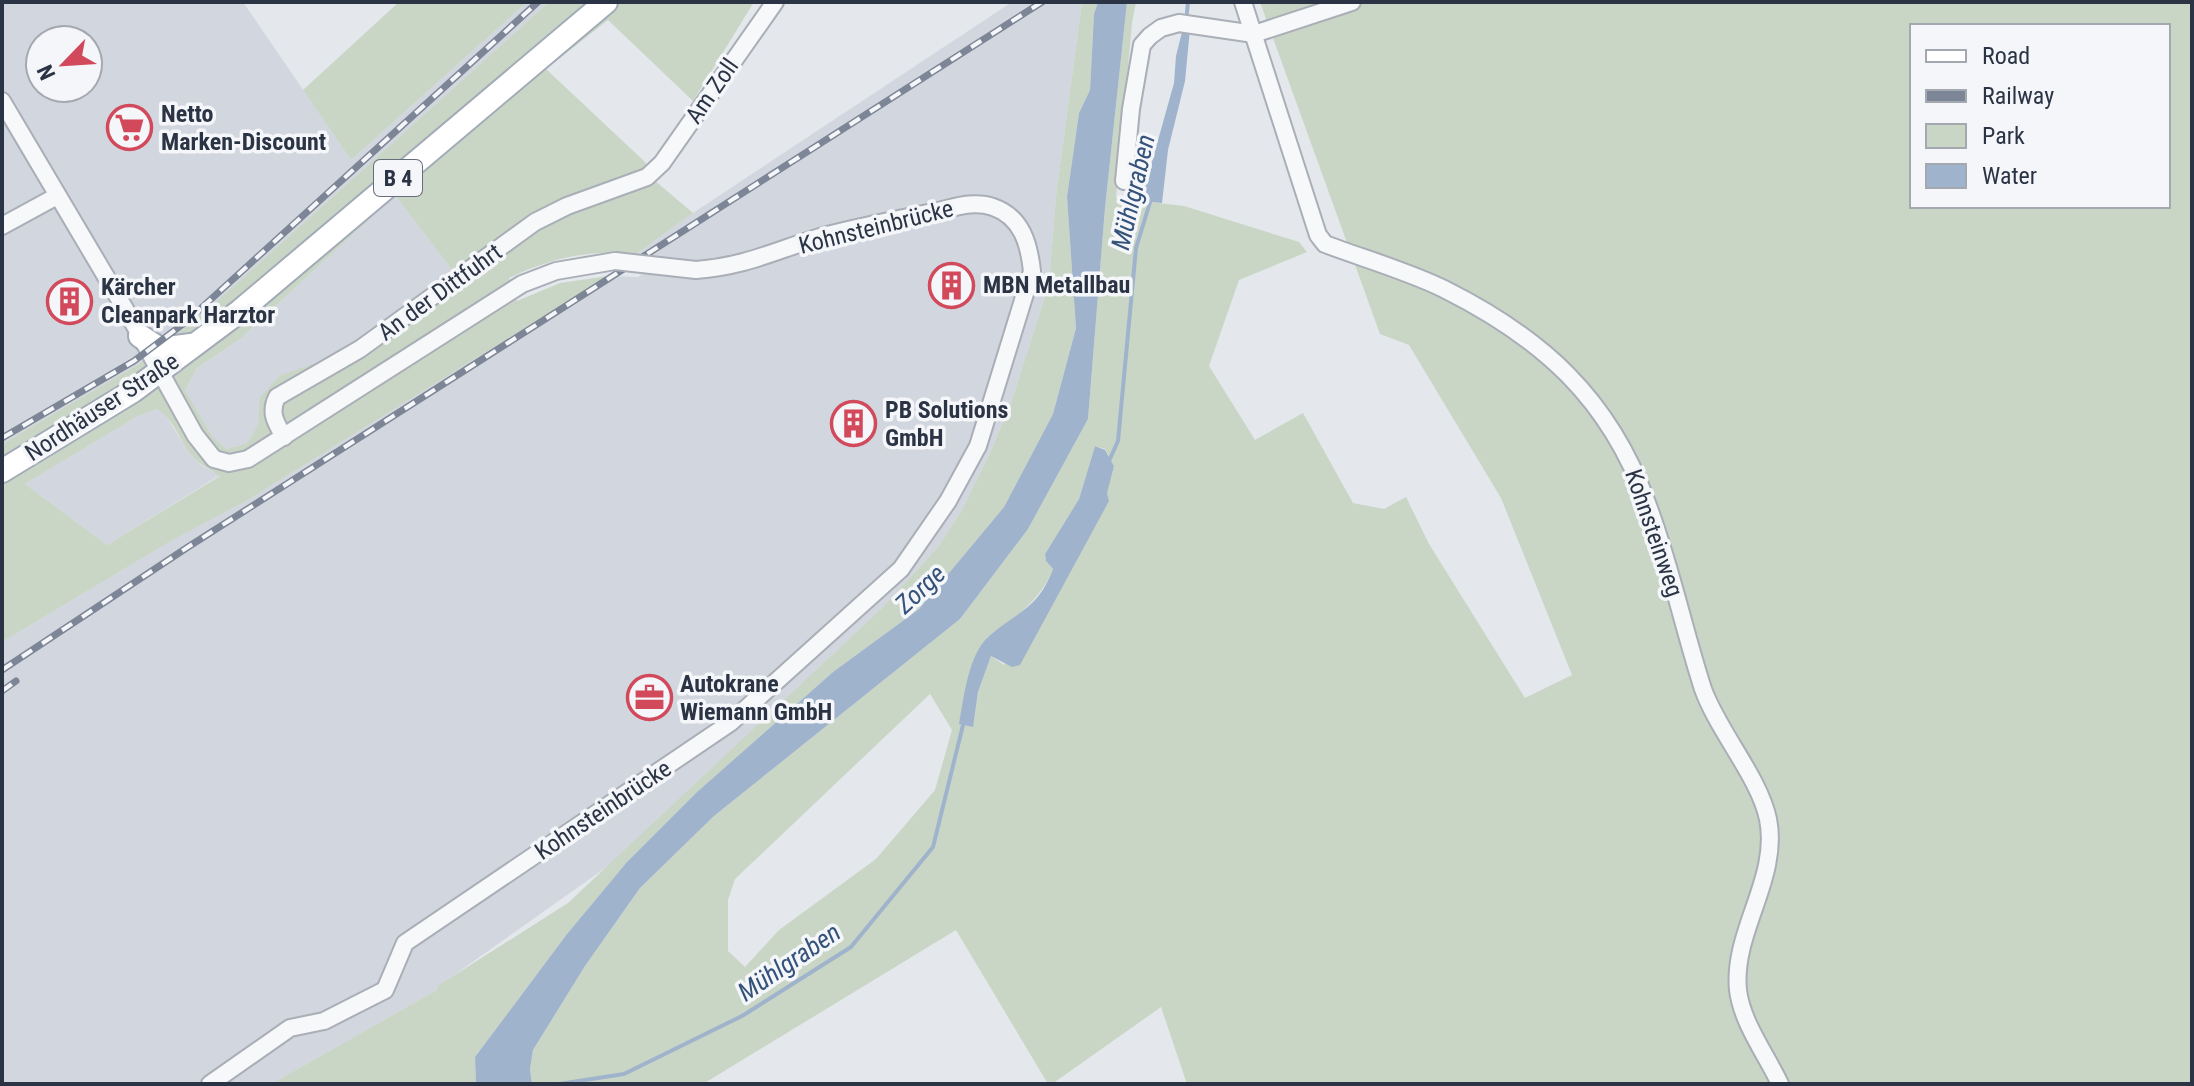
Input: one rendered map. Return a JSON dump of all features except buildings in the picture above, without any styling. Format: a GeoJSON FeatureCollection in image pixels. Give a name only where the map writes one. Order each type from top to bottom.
{"type":"FeatureCollection","features":[{"type":"Feature","properties":{"kind":"main road","name":"Nordhäuser Straße"},"geometry":{"type":"LineString","coordinates":[[2,471],[161,371],[197,344],[288,272],[606,2]]}},
{"type":"Feature","properties":{"kind":"main road"},"geometry":{"type":"LineString","coordinates":[[140,336],[160,349],[197,344]]}},
{"type":"Feature","properties":{"kind":"street","name":"Am Zoll"},"geometry":{"type":"LineString","coordinates":[[647,177],[662,163],[775,2]]}},
{"type":"Feature","properties":{"kind":"street","name":"Kohnsteinweg"},"geometry":{"type":"LineString","coordinates":[[1218,29],[1243,2],[1318,235],[1325,244],[1442,288],[1503,322],[1536,345],[1566,371],[1600,411],[1632,465],[1648,504],[1704,692],[1760,797],[1768,819],[1769,840],[1764,876],[1741,951],[1739,993],[1746,1018],[1780,1084]]}},
{"type":"Feature","properties":{"kind":"street"},"geometry":{"type":"LineString","coordinates":[[1124,181],[1131,109],[1142,45],[1161,28],[1188,24],[1254,34],[1352,2]]}},
{"type":"Feature","properties":{"kind":"street"},"geometry":{"type":"LineString","coordinates":[[2,101],[161,371]]}},
{"type":"Feature","properties":{"kind":"street","name":"An der Dittfuhrt"},"geometry":{"type":"LineString","coordinates":[[284,437],[273,417],[272,406],[277,397],[360,349],[535,222],[567,206],[647,177]]}},
{"type":"Feature","properties":{"kind":"street"},"geometry":{"type":"LineString","coordinates":[[2,226],[57,196]]}},
{"type":"Feature","properties":{"kind":"street","name":"Kohnsteinbrücke"},"geometry":{"type":"LineString","coordinates":[[161,371],[195,435],[214,459],[229,463],[248,459],[534,278],[583,265],[615,261],[696,270],[730,267],[832,234],[977,204],[994,207],[1006,214],[1029,242],[1032,271],[978,446],[948,501],[901,569],[730,723],[405,943],[385,990],[324,1021],[290,1028],[210,1084]]}},
{"type":"Feature","properties":{"kind":"shaded area"},"geometry":{"type":"Polygon","coordinates":[[[2,2],[243,2],[351,160],[527,2],[549,2],[206,311],[139,364],[2,444],[2,2]]]}},
{"type":"Feature","properties":{"kind":"shaded area"},"geometry":{"type":"Polygon","coordinates":[[[1012,2],[1082,2],[1056,196],[1049,284],[1011,403],[962,510],[938,547],[882,608],[608,866],[437,990],[271,1084],[2,1084],[2,642],[171,541],[248,500],[608,276],[638,277],[665,259],[636,254],[1012,2]]]}},
{"type":"Feature","properties":{"kind":"shaded area"},"geometry":{"type":"Polygon","coordinates":[[[395,195],[452,270],[358,343],[261,397],[258,425],[247,443],[225,449],[213,437],[185,390],[197,368],[239,340],[395,195]]]}},
{"type":"Feature","properties":{"kind":"shaded area"},"geometry":{"type":"Polygon","coordinates":[[[157,409],[164,413],[190,454],[202,466],[220,475],[107,545],[25,484],[138,416],[157,409]]]}},
{"type":"Feature","properties":{"kind":"green space"},"geometry":{"type":"Polygon","coordinates":[[[399,2],[527,2],[351,160],[303,90],[399,2]]]}},
{"type":"Feature","properties":{"kind":"green space"},"geometry":{"type":"Polygon","coordinates":[[[549,2],[754,2],[693,101],[608,20],[546,69],[645,162],[654,180],[693,213],[636,254],[603,253],[571,257],[509,278],[517,301],[560,283],[608,276],[248,500],[171,541],[2,642],[2,444],[139,364],[206,311],[549,2]],[[395,195],[239,340],[197,368],[185,390],[213,437],[226,449],[247,443],[258,425],[260,397],[281,375],[336,356],[358,343],[452,270],[395,195]],[[157,409],[138,416],[25,484],[107,545],[220,476],[191,455],[171,423],[157,409]]]}},
{"type":"Feature","properties":{"kind":"green space"},"geometry":{"type":"Polygon","coordinates":[[[1082,2],[1098,2],[1094,14],[1090,90],[1079,113],[1067,197],[1076,328],[1053,414],[1004,507],[919,609],[833,672],[697,792],[627,862],[567,934],[475,1057],[476,1084],[271,1084],[437,990],[439,985],[568,903],[882,608],[938,547],[962,510],[990,453],[1011,403],[1049,284],[1056,196],[1082,2]]]}},
{"type":"Feature","properties":{"kind":"green space"},"geometry":{"type":"Polygon","coordinates":[[[1127,2],[1136,2],[1116,198],[1184,206],[1299,242],[1307,252],[1239,280],[1209,366],[1255,440],[1303,413],[1353,503],[1384,509],[1406,497],[1429,544],[1525,698],[1572,675],[1501,498],[1409,345],[1380,334],[1260,2],[2192,2],[2192,1084],[1187,1084],[1161,1007],[1048,1084],[956,930],[703,1084],[532,1084],[530,1069],[533,1050],[585,966],[640,888],[714,816],[960,619],[1028,529],[1088,419],[1105,208],[1127,2]],[[1095,446],[1079,499],[1045,554],[1046,561],[1053,569],[1048,580],[1026,608],[987,637],[979,690],[991,656],[1004,665],[1106,493],[1114,466],[1105,449],[1095,446]],[[930,694],[735,879],[728,900],[728,951],[745,967],[779,930],[876,859],[935,790],[952,730],[930,694]]]}},
{"type":"Feature","properties":{"kind":"water"},"geometry":{"type":"Polygon","coordinates":[[[1098,2],[1127,2],[1105,208],[1088,419],[1028,529],[960,619],[714,816],[640,888],[585,966],[533,1050],[530,1069],[532,1084],[476,1084],[475,1057],[567,934],[627,862],[697,792],[833,672],[919,609],[1004,507],[1053,414],[1076,328],[1067,197],[1079,113],[1090,90],[1094,14],[1098,2]]]}},
{"type":"Feature","properties":{"kind":"water"},"geometry":{"type":"Polygon","coordinates":[[[1183,28],[1190,29],[1185,81],[1168,150],[1162,203],[1141,201],[1174,83],[1183,28]]]}},
{"type":"Feature","properties":{"kind":"water"},"geometry":{"type":"Polygon","coordinates":[[[1095,446],[1105,450],[1114,466],[1107,493],[1109,501],[1020,665],[1012,667],[991,656],[978,692],[973,727],[959,724],[968,677],[982,644],[1034,601],[1047,582],[1053,569],[1046,561],[1045,554],[1079,499],[1095,446]]]}},
{"type":"Feature","properties":{"kind":"waterway"},"geometry":{"type":"LineString","coordinates":[[1186,22],[1188,2]]}},
{"type":"Feature","properties":{"kind":"waterway","name":"Mühlgraben"},"geometry":{"type":"LineString","coordinates":[[1109,461],[1118,441],[1136,248],[1151,199]]}},
{"type":"Feature","properties":{"kind":"waterway","name":"Mühlgraben"},"geometry":{"type":"LineString","coordinates":[[559,1084],[624,1074],[742,1016],[851,947],[933,847],[964,721]]}},
{"type":"Feature","properties":{"kind":"railway"},"geometry":{"type":"LineString","coordinates":[[2,438],[134,361],[187,321],[538,2]]}},
{"type":"Feature","properties":{"kind":"railway"},"geometry":{"type":"LineString","coordinates":[[2,670],[188,547],[1042,2]]}},
{"type":"Feature","properties":{"kind":"railway"},"geometry":{"type":"LineString","coordinates":[[2,691],[16,681]]}},
{"type":"Feature","properties":{"kind":"place","name":"Netto Marken-Discount"},"geometry":{"type":"Point","coordinates":[130,128]}},
{"type":"Feature","properties":{"kind":"place","name":"MBN Metallbau"},"geometry":{"type":"Point","coordinates":[952,285]}},
{"type":"Feature","properties":{"kind":"place","name":"Kärcher Cleanpark Harztor"},"geometry":{"type":"Point","coordinates":[70,301]}},
{"type":"Feature","properties":{"kind":"place","name":"PB Solutions GmbH"},"geometry":{"type":"Point","coordinates":[854,424]}},
{"type":"Feature","properties":{"kind":"place","name":"Autokrane Wiemann GmbH"},"geometry":{"type":"Point","coordinates":[649,698]}},
{"type":"Feature","properties":{"kind":"water label","name":"Zorge"},"geometry":{"type":"Point","coordinates":[920,589]}}]}
